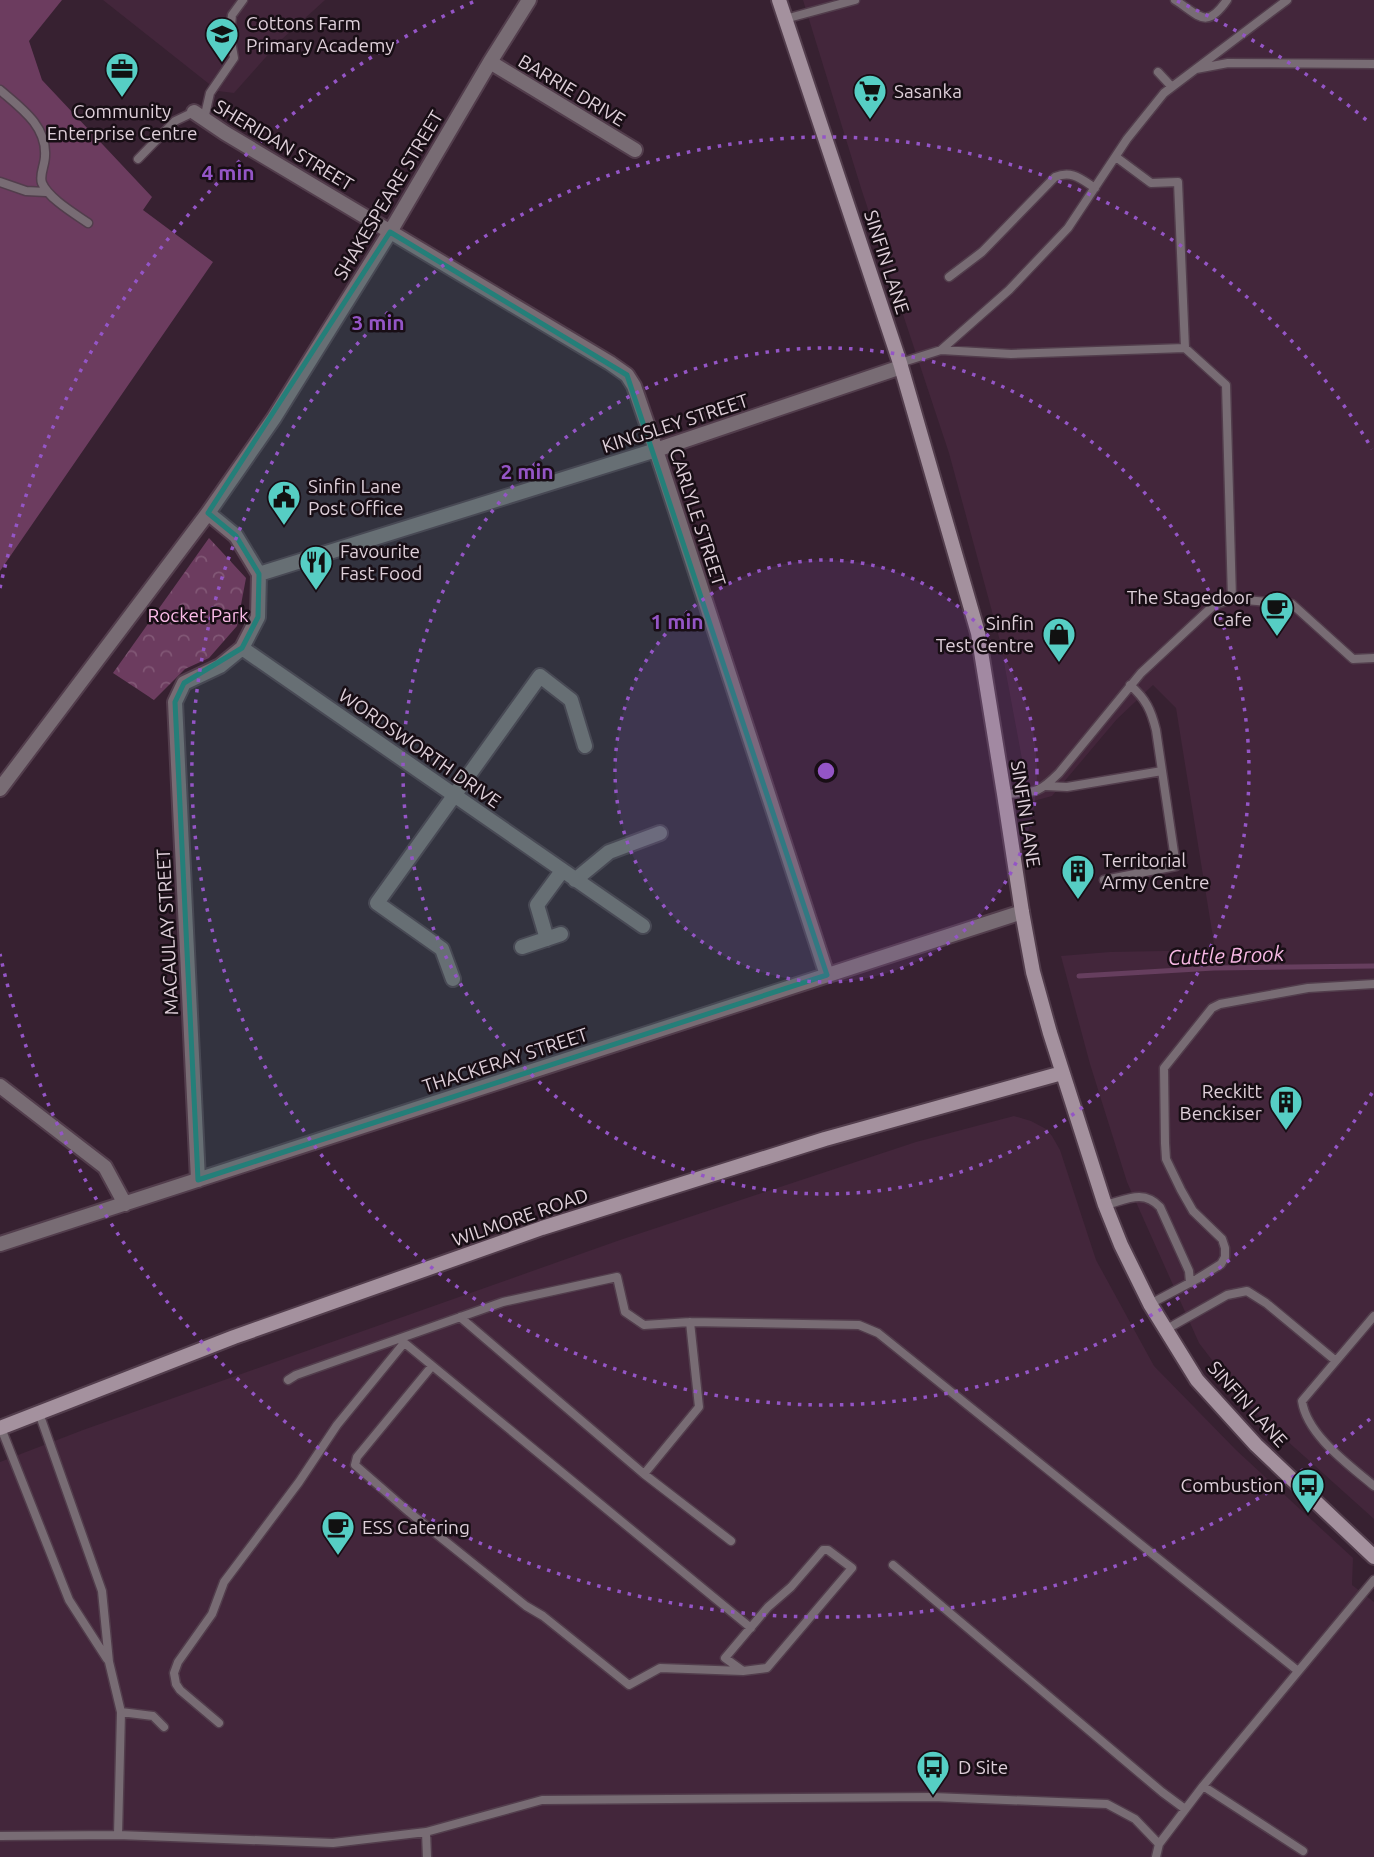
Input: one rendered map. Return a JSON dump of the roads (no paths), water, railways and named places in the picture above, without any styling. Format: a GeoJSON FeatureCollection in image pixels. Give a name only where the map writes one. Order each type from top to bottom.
{"type":"FeatureCollection","features":[{"type":"Feature","properties":{"kind":"street","name":"SHAKESPEARE STREET"},"geometry":{"type":"LineString","coordinates":[[0,789],[208,513],[274,418],[390,232],[529,0]]}},
{"type":"Feature","properties":{"kind":"street","name":"SINFIN LANE"},"geometry":{"type":"LineString","coordinates":[[779,0],[900,365],[978,633],[1033,972],[1062,1073],[1105,1205],[1150,1304],[1197,1380],[1248,1436],[1374,1557]]}},
{"type":"Feature","properties":{"kind":"street","name":"BARRIE DRIVE"},"geometry":{"type":"LineString","coordinates":[[490,62],[635,150]]}},
{"type":"Feature","properties":{"kind":"street","name":"SHERIDAN STREET"},"geometry":{"type":"LineString","coordinates":[[199,116],[390,232]]}},
{"type":"Feature","properties":{"kind":"street","name":"CARLYLE STREET"},"geometry":{"type":"LineString","coordinates":[[390,232],[627,374],[634,386],[656,450],[827,975]]}},
{"type":"Feature","properties":{"kind":"street","name":"KINGSLEY STREET"},"geometry":{"type":"LineString","coordinates":[[259,574],[656,450],[900,365]]}},
{"type":"Feature","properties":{"kind":"street"},"geometry":{"type":"LineString","coordinates":[[208,513],[236,536],[259,574],[258,617],[242,648]]}},
{"type":"Feature","properties":{"kind":"street","name":"MACAULAY STREET"},"geometry":{"type":"LineString","coordinates":[[198,1181],[175,702],[184,683],[220,666],[242,648]]}},
{"type":"Feature","properties":{"kind":"street","name":"WORDSWORTH DRIVE"},"geometry":{"type":"LineString","coordinates":[[242,648],[643,926]]}},
{"type":"Feature","properties":{"kind":"street"},"geometry":{"type":"LineString","coordinates":[[453,979],[442,949],[377,903],[540,676],[571,700],[585,746]]}},
{"type":"Feature","properties":{"kind":"street"},"geometry":{"type":"LineString","coordinates":[[575,880],[609,852],[660,833]]}},
{"type":"Feature","properties":{"kind":"street"},"geometry":{"type":"LineString","coordinates":[[522,947],[554,937],[537,905],[562,871]]}},
{"type":"Feature","properties":{"kind":"street","name":"THACKERAY STREET"},"geometry":{"type":"LineString","coordinates":[[0,1244],[1022,912]]}},
{"type":"Feature","properties":{"kind":"street","name":"WILMORE ROAD"},"geometry":{"type":"LineString","coordinates":[[1,1428],[234,1337],[542,1228],[825,1139],[1062,1073]]}},
{"type":"Feature","properties":{"kind":"street"},"geometry":{"type":"LineString","coordinates":[[0,1086],[105,1167],[125,1203]]}},
{"type":"Feature","properties":{"kind":"lane"},"geometry":{"type":"LineString","coordinates":[[138,159],[175,121],[199,116],[210,93],[234,58],[230,35],[232,15],[243,0]]}},
{"type":"Feature","properties":{"kind":"lane"},"geometry":{"type":"LineString","coordinates":[[785,19],[856,0]]}},
{"type":"Feature","properties":{"kind":"lane"},"geometry":{"type":"LineString","coordinates":[[1175,0],[1203,18],[1211,18],[1227,0]]}},
{"type":"Feature","properties":{"kind":"lane"},"geometry":{"type":"LineString","coordinates":[[900,365],[941,350],[1009,290],[1068,228],[1142,121],[1171,86],[1276,3],[1287,0]]}},
{"type":"Feature","properties":{"kind":"lane"},"geometry":{"type":"LineString","coordinates":[[1193,70],[1227,63],[1374,64]]}},
{"type":"Feature","properties":{"kind":"lane"},"geometry":{"type":"LineString","coordinates":[[1158,72],[1171,86]]}},
{"type":"Feature","properties":{"kind":"lane"},"geometry":{"type":"LineString","coordinates":[[0,90],[24,111],[40,131],[45,144],[46,159],[41,180],[47,192],[88,223]]}},
{"type":"Feature","properties":{"kind":"lane"},"geometry":{"type":"LineString","coordinates":[[1116,157],[1151,183],[1178,182],[1185,348],[1226,386],[1232,599]]}},
{"type":"Feature","properties":{"kind":"lane"},"geometry":{"type":"LineString","coordinates":[[949,277],[982,252],[1055,177],[1065,173],[1075,175],[1095,188]]}},
{"type":"Feature","properties":{"kind":"lane"},"geometry":{"type":"LineString","coordinates":[[0,182],[26,191],[47,192]]}},
{"type":"Feature","properties":{"kind":"lane"},"geometry":{"type":"LineString","coordinates":[[941,350],[1011,354],[1185,348]]}},
{"type":"Feature","properties":{"kind":"lane"},"geometry":{"type":"LineString","coordinates":[[1004,794],[1035,792],[1046,786],[1140,673],[1214,605],[1232,599],[1292,604],[1353,659],[1374,658]]}},
{"type":"Feature","properties":{"kind":"lane"},"geometry":{"type":"LineString","coordinates":[[1104,880],[1176,866],[1152,712],[1138,691],[1130,685]]}},
{"type":"Feature","properties":{"kind":"lane"},"geometry":{"type":"LineString","coordinates":[[1046,786],[1067,787],[1162,771]]}},
{"type":"Feature","properties":{"kind":"lane"},"geometry":{"type":"LineString","coordinates":[[1150,1304],[1221,1264],[1225,1257],[1222,1238],[1194,1211],[1166,1159],[1164,1069],[1212,1008],[1220,1004],[1308,988],[1374,984]]}},
{"type":"Feature","properties":{"kind":"lane"},"geometry":{"type":"LineString","coordinates":[[1105,1205],[1133,1197],[1153,1200],[1160,1207],[1189,1270],[1190,1283]]}},
{"type":"Feature","properties":{"kind":"lane"},"geometry":{"type":"LineString","coordinates":[[288,1380],[503,1302],[617,1277],[625,1312],[644,1325],[690,1322],[859,1325],[878,1333],[1298,1671]]}},
{"type":"Feature","properties":{"kind":"lane"},"geometry":{"type":"LineString","coordinates":[[1165,1330],[1227,1295],[1247,1291],[1266,1303],[1336,1361]]}},
{"type":"Feature","properties":{"kind":"lane"},"geometry":{"type":"LineString","coordinates":[[1374,1316],[1302,1401],[1309,1423],[1341,1459],[1374,1486]]}},
{"type":"Feature","properties":{"kind":"lane"},"geometry":{"type":"LineString","coordinates":[[460,1317],[645,1474],[732,1541]]}},
{"type":"Feature","properties":{"kind":"lane"},"geometry":{"type":"LineString","coordinates":[[645,1474],[699,1407],[690,1322]]}},
{"type":"Feature","properties":{"kind":"lane"},"geometry":{"type":"LineString","coordinates":[[401,1341],[751,1628]]}},
{"type":"Feature","properties":{"kind":"lane"},"geometry":{"type":"LineString","coordinates":[[219,1723],[180,1690],[174,1673],[178,1662],[212,1614],[224,1582],[401,1341]]}},
{"type":"Feature","properties":{"kind":"lane"},"geometry":{"type":"LineString","coordinates":[[432,1366],[358,1457],[355,1465],[526,1606],[543,1616],[629,1685],[660,1668],[743,1671],[767,1668],[852,1568],[828,1550],[820,1552],[725,1658],[743,1671]]}},
{"type":"Feature","properties":{"kind":"lane"},"geometry":{"type":"LineString","coordinates":[[39,1413],[102,1591],[108,1662],[121,1712],[118,1835]]}},
{"type":"Feature","properties":{"kind":"lane"},"geometry":{"type":"LineString","coordinates":[[1,1428],[69,1600],[108,1662]]}},
{"type":"Feature","properties":{"kind":"lane"},"geometry":{"type":"LineString","coordinates":[[892,1564],[1185,1809]]}},
{"type":"Feature","properties":{"kind":"lane"},"geometry":{"type":"LineString","coordinates":[[1156,1857],[1159,1844],[1185,1809],[1374,1580]]}},
{"type":"Feature","properties":{"kind":"lane"},"geometry":{"type":"LineString","coordinates":[[121,1712],[153,1716],[164,1727]]}},
{"type":"Feature","properties":{"kind":"lane"},"geometry":{"type":"LineString","coordinates":[[1203,1787],[1303,1851]]}},
{"type":"Feature","properties":{"kind":"lane"},"geometry":{"type":"LineString","coordinates":[[0,1836],[118,1835],[333,1843],[426,1832],[542,1800],[933,1797],[1108,1804],[1136,1819],[1159,1844]]}},
{"type":"Feature","properties":{"kind":"lane"},"geometry":{"type":"LineString","coordinates":[[426,1832],[427,1857]]}},
{"type":"Feature","properties":{"kind":"waterway","name":"Cuttle Brook"},"geometry":{"type":"LineString","coordinates":[[1079,976],[1214,968],[1374,966]]}},
{"type":"Feature","properties":{"kind":"place","name":"Cottons Farm Primary Academy"},"geometry":{"type":"Point","coordinates":[222,64]}},
{"type":"Feature","properties":{"kind":"place","name":"Community Enterprise Centre"},"geometry":{"type":"Point","coordinates":[122,99]}},
{"type":"Feature","properties":{"kind":"place","name":"Sasanka"},"geometry":{"type":"Point","coordinates":[870,121]}},
{"type":"Feature","properties":{"kind":"place","name":"Sinfin Lane Post Office"},"geometry":{"type":"Point","coordinates":[284,527]}},
{"type":"Feature","properties":{"kind":"place","name":"Favourite Fast Food"},"geometry":{"type":"Point","coordinates":[316,592]}},
{"type":"Feature","properties":{"kind":"place","name":"The Stagedoor Cafe"},"geometry":{"type":"Point","coordinates":[1277,638]}},
{"type":"Feature","properties":{"kind":"place","name":"Sinfin Test Centre"},"geometry":{"type":"Point","coordinates":[1059,664]}},
{"type":"Feature","properties":{"kind":"place","name":"Territorial Army Centre"},"geometry":{"type":"Point","coordinates":[1078,901]}},
{"type":"Feature","properties":{"kind":"place","name":"Reckitt Benckiser"},"geometry":{"type":"Point","coordinates":[1286,1132]}},
{"type":"Feature","properties":{"kind":"place","name":"Combustion"},"geometry":{"type":"Point","coordinates":[1308,1515]}},
{"type":"Feature","properties":{"kind":"place","name":"ESS Catering"},"geometry":{"type":"Point","coordinates":[338,1557]}},
{"type":"Feature","properties":{"kind":"place","name":"D Site"},"geometry":{"type":"Point","coordinates":[933,1797]}},
{"type":"Feature","properties":{"kind":"park label","name":"Rocket Park"},"geometry":{"type":"Point","coordinates":[198,615]}}]}
